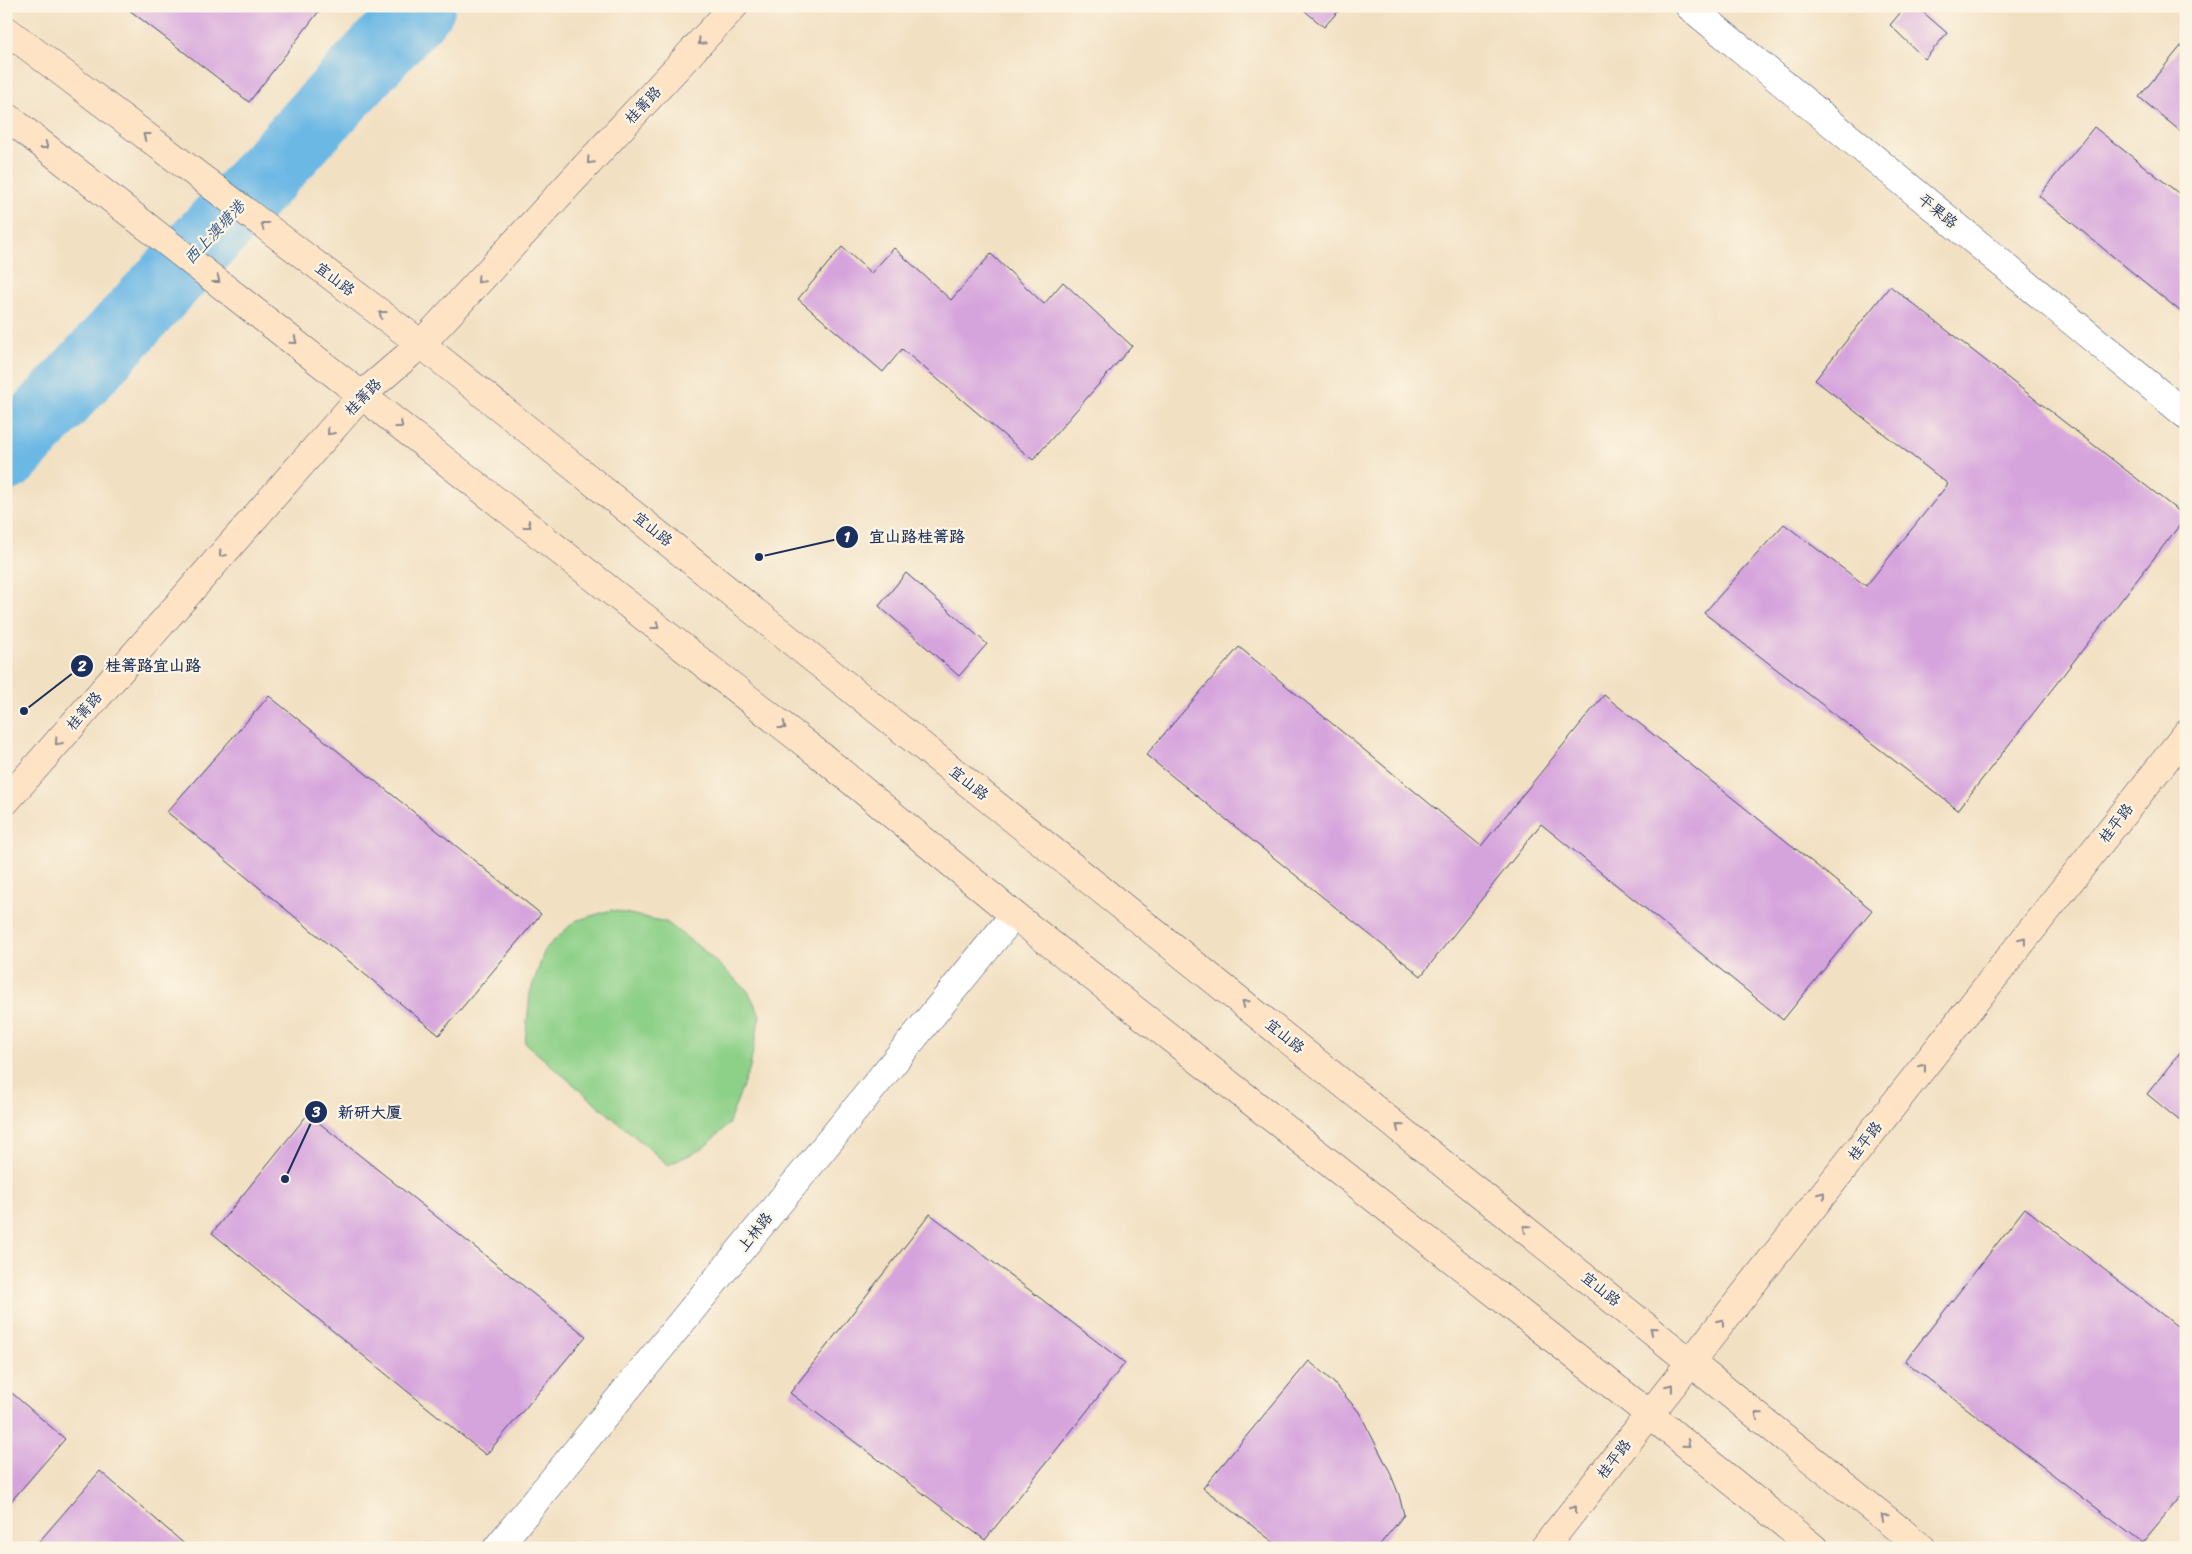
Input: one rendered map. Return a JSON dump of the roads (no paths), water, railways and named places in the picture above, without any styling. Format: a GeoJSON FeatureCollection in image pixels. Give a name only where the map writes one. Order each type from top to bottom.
{"type":"FeatureCollection","features":[{"type":"Feature","properties":{"kind":"main road","name":"桂箐路"},"geometry":{"type":"LineString","coordinates":[[6,801],[362,395],[421,344],[734,6]]}},
{"type":"Feature","properties":{"kind":"main road","name":"宜山路"},"geometry":{"type":"LineString","coordinates":[[6,30],[421,344],[1691,1360],[1922,1548]]}},
{"type":"Feature","properties":{"kind":"main road"},"geometry":{"type":"LineString","coordinates":[[6,116],[256,310],[825,759],[1014,915],[1649,1414],[1814,1548]]}},
{"type":"Feature","properties":{"kind":"main road","name":"桂平路"},"geometry":{"type":"LineString","coordinates":[[1544,1548],[2186,734]]}},
{"type":"Feature","properties":{"kind":"street","name":"平果路"},"geometry":{"type":"LineString","coordinates":[[1689,6],[2186,415]]}},
{"type":"Feature","properties":{"kind":"street","name":"上林路"},"geometry":{"type":"LineString","coordinates":[[497,1548],[1014,915]]}},
{"type":"Feature","properties":{"kind":"waterway","name":"西上澳塘港"},"geometry":{"type":"LineString","coordinates":[[6,457],[421,6]]}},
{"type":"Feature","properties":{"kind":"place","name":"宜山路桂箐路"},"geometry":{"type":"Point","coordinates":[759,557]}},
{"type":"Feature","properties":{"kind":"place","name":"桂箐路宜山路"},"geometry":{"type":"Point","coordinates":[24,711]}},
{"type":"Feature","properties":{"kind":"place","name":"新研大厦"},"geometry":{"type":"Point","coordinates":[285,1179]}}]}
